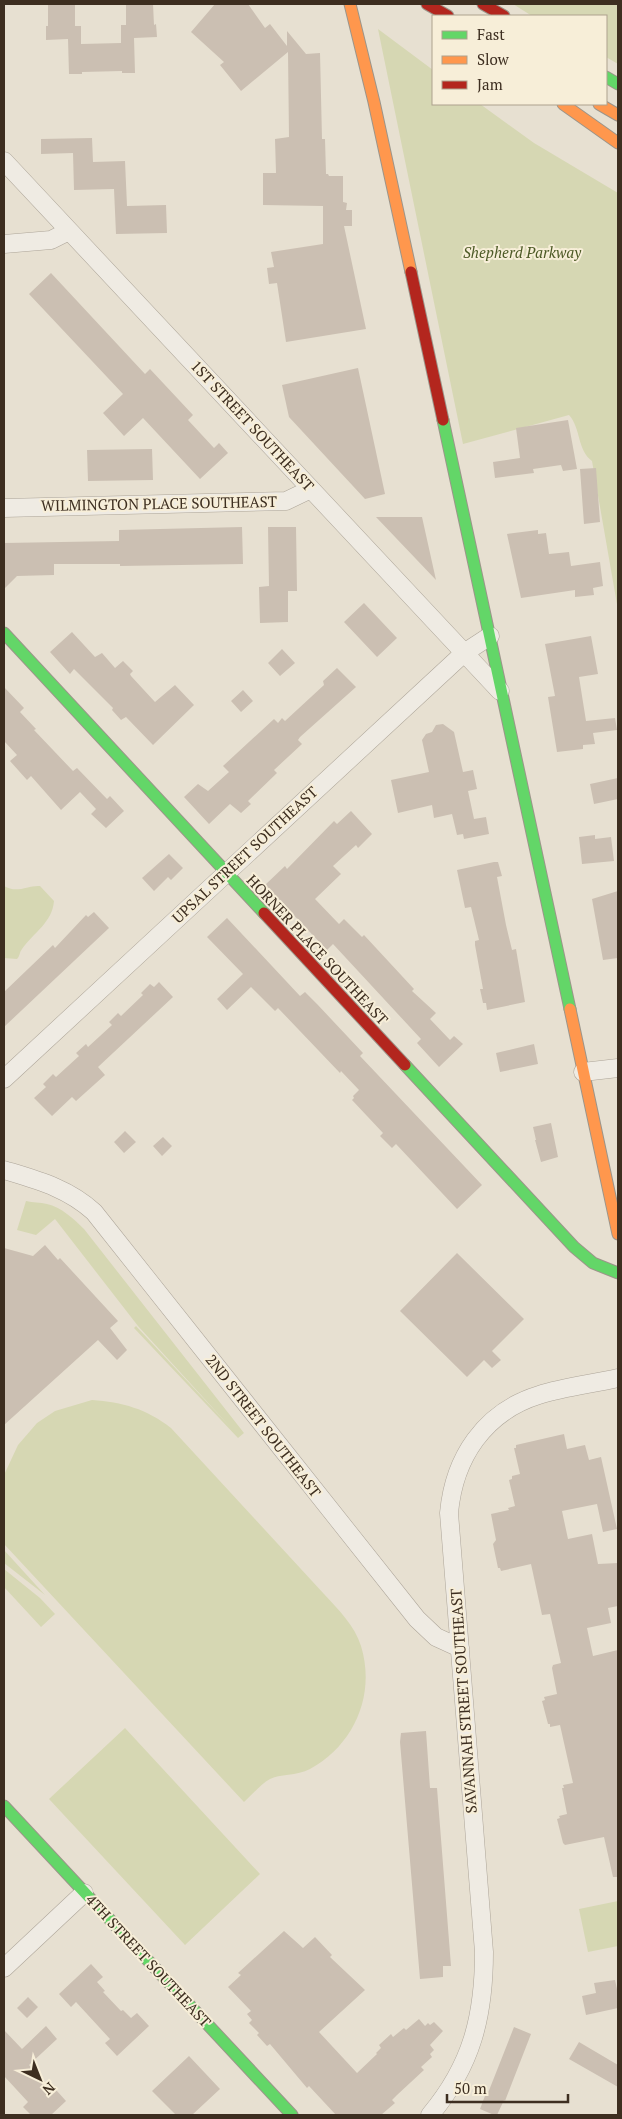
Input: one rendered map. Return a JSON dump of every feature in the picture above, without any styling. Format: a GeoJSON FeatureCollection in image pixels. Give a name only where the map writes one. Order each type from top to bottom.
{"type":"FeatureCollection","features":[{"type":"Feature","properties":{"kind":"main road"},"geometry":{"type":"LineString","coordinates":[[350,4],[374,102],[490,636],[500,691],[526,800],[618,1234]]}},
{"type":"Feature","properties":{"kind":"main road"},"geometry":{"type":"LineString","coordinates":[[427,4],[446,15]]}},
{"type":"Feature","properties":{"kind":"main road"},"geometry":{"type":"LineString","coordinates":[[482,4],[502,15]]}},
{"type":"Feature","properties":{"kind":"main road"},"geometry":{"type":"LineString","coordinates":[[607,78],[618,84]]}},
{"type":"Feature","properties":{"kind":"main road"},"geometry":{"type":"LineString","coordinates":[[564,105],[618,143]]}},
{"type":"Feature","properties":{"kind":"main road"},"geometry":{"type":"LineString","coordinates":[[600,105],[618,115]]}},
{"type":"Feature","properties":{"kind":"main road","name":"HORNER PLACE SOUTHEAST"},"geometry":{"type":"LineString","coordinates":[[4,633],[574,1247],[593,1263],[618,1273]]}},
{"type":"Feature","properties":{"kind":"main road","name":"4TH STREET SOUTHEAST"},"geometry":{"type":"LineString","coordinates":[[4,1806],[292,2115]]}},
{"type":"Feature","properties":{"kind":"street","name":"1ST STREET SOUTHEAST"},"geometry":{"type":"LineString","coordinates":[[4,161],[500,691]]}},
{"type":"Feature","properties":{"kind":"street"},"geometry":{"type":"LineString","coordinates":[[4,244],[51,240],[69,231]]}},
{"type":"Feature","properties":{"kind":"street","name":"WILMINGTON PLACE SOUTHEAST"},"geometry":{"type":"LineString","coordinates":[[4,508],[286,501],[311,489]]}},
{"type":"Feature","properties":{"kind":"street","name":"UPSAL STREET SOUTHEAST"},"geometry":{"type":"LineString","coordinates":[[4,1080],[464,653],[490,636]]}},
{"type":"Feature","properties":{"kind":"street"},"geometry":{"type":"LineString","coordinates":[[583,1072],[618,1068]]}},
{"type":"Feature","properties":{"kind":"street","name":"2ND STREET SOUTHEAST"},"geometry":{"type":"LineString","coordinates":[[4,1170],[51,1185],[73,1195],[97,1216],[417,1619],[436,1637],[460,1648]]}},
{"type":"Feature","properties":{"kind":"street","name":"SAVANNAH STREET SOUTHEAST"},"geometry":{"type":"LineString","coordinates":[[430,2115],[444,2098],[469,2053],[481,2010],[484,1981],[484,1952],[449,1513],[454,1480],[464,1458],[477,1437],[488,1426],[519,1404],[540,1394],[618,1378]]}},
{"type":"Feature","properties":{"kind":"street"},"geometry":{"type":"LineString","coordinates":[[4,1968],[84,1893]]}},
{"type":"Feature","properties":{"kind":"green space"},"geometry":{"type":"Polygon","coordinates":[[[513,4],[618,4],[618,64],[607,58],[607,15],[530,15],[513,4]]]}},
{"type":"Feature","properties":{"kind":"green space","name":"Shepherd Parkway"},"geometry":{"type":"Polygon","coordinates":[[[378,29],[432,69],[432,105],[481,105],[534,143],[618,193],[618,610],[592,461],[581,445],[576,426],[569,415],[463,444],[378,29]]]}},
{"type":"Feature","properties":{"kind":"green space"},"geometry":{"type":"Polygon","coordinates":[[[4,886],[18,889],[40,886],[54,901],[50,915],[22,949],[17,959],[4,958],[4,886]]]}},
{"type":"Feature","properties":{"kind":"green space"},"geometry":{"type":"Polygon","coordinates":[[[26,1201],[44,1203],[57,1208],[72,1217],[84,1229],[244,1433],[238,1438],[134,1328],[136,1326],[232,1429],[138,1326],[55,1219],[36,1235],[17,1230],[26,1201]]]}},
{"type":"Feature","properties":{"kind":"green space"},"geometry":{"type":"Polygon","coordinates":[[[92,1400],[124,1405],[143,1411],[171,1428],[346,1618],[361,1646],[365,1664],[366,1683],[363,1700],[358,1717],[339,1747],[310,1769],[270,1779],[244,1802],[4,1544],[4,1475],[18,1445],[37,1423],[55,1411],[92,1400]]]}},
{"type":"Feature","properties":{"kind":"green space"},"geometry":{"type":"Polygon","coordinates":[[[4,1550],[45,1595],[4,1563],[4,1550]]]}},
{"type":"Feature","properties":{"kind":"green space"},"geometry":{"type":"Polygon","coordinates":[[[4,1569],[40,1598],[55,1614],[41,1627],[4,1587],[4,1569]]]}},
{"type":"Feature","properties":{"kind":"green space"},"geometry":{"type":"Polygon","coordinates":[[[125,1728],[260,1874],[185,1945],[49,1799],[125,1728]]]}},
{"type":"Feature","properties":{"kind":"green space"},"geometry":{"type":"Polygon","coordinates":[[[618,1901],[618,1946],[588,1952],[579,1909],[618,1901]]]}},
{"type":"Feature","properties":{"kind":"building"},"geometry":{"type":"Polygon","coordinates":[[[48,4],[75,4],[75,26],[81,26],[81,44],[121,43],[121,25],[126,25],[126,4],[153,4],[154,25],[156,24],[157,37],[134,38],[135,73],[122,73],[122,71],[69,74],[68,39],[46,40],[48,4]]]}},
{"type":"Feature","properties":{"kind":"building"},"geometry":{"type":"Polygon","coordinates":[[[215,4],[248,4],[265,28],[270,24],[287,46],[287,31],[306,54],[320,53],[322,139],[325,139],[326,174],[329,176],[343,176],[343,202],[347,203],[346,210],[352,210],[352,226],[344,226],[366,329],[286,342],[277,283],[269,284],[267,268],[274,267],[271,252],[323,244],[323,206],[263,205],[263,173],[276,173],[275,139],[289,137],[288,52],[241,91],[220,65],[224,62],[191,32],[215,4]]]}},
{"type":"Feature","properties":{"kind":"building"},"geometry":{"type":"Polygon","coordinates":[[[92,138],[93,162],[125,161],[127,206],[166,205],[167,233],[116,234],[114,189],[74,190],[73,153],[41,154],[41,139],[92,138]]]}},
{"type":"Feature","properties":{"kind":"building"},"geometry":{"type":"Polygon","coordinates":[[[51,273],[145,374],[150,369],[193,415],[188,420],[214,448],[219,443],[228,453],[200,479],[143,418],[124,436],[103,413],[123,394],[29,294],[51,273]]]}},
{"type":"Feature","properties":{"kind":"building"},"geometry":{"type":"Polygon","coordinates":[[[358,368],[385,494],[365,499],[289,417],[282,385],[358,368]]]}},
{"type":"Feature","properties":{"kind":"building"},"geometry":{"type":"Polygon","coordinates":[[[568,420],[577,469],[563,471],[561,465],[533,469],[534,473],[495,478],[493,462],[520,458],[516,428],[568,420]]]}},
{"type":"Feature","properties":{"kind":"building"},"geometry":{"type":"Polygon","coordinates":[[[152,449],[153,480],[88,481],[87,450],[152,449]]]}},
{"type":"Feature","properties":{"kind":"building"},"geometry":{"type":"Polygon","coordinates":[[[596,468],[600,522],[584,524],[580,469],[596,468]]]}},
{"type":"Feature","properties":{"kind":"building"},"geometry":{"type":"Polygon","coordinates":[[[376,517],[422,517],[436,580],[376,517]]]}},
{"type":"Feature","properties":{"kind":"building"},"geometry":{"type":"Polygon","coordinates":[[[242,527],[243,564],[120,566],[120,564],[54,564],[54,575],[17,576],[4,589],[4,543],[119,541],[119,530],[242,527]]]}},
{"type":"Feature","properties":{"kind":"building"},"geometry":{"type":"Polygon","coordinates":[[[268,527],[296,527],[297,591],[288,591],[288,622],[260,623],[259,587],[269,586],[268,527]]]}},
{"type":"Feature","properties":{"kind":"building"},"geometry":{"type":"Polygon","coordinates":[[[538,530],[538,534],[546,533],[549,554],[569,552],[571,566],[600,562],[603,586],[593,588],[594,595],[575,597],[575,590],[521,598],[507,534],[538,530]]]}},
{"type":"Feature","properties":{"kind":"building"},"geometry":{"type":"Polygon","coordinates":[[[364,603],[397,638],[377,657],[344,622],[364,603]]]}},
{"type":"Feature","properties":{"kind":"building"},"geometry":{"type":"Polygon","coordinates":[[[72,632],[95,657],[102,653],[115,668],[123,661],[133,671],[130,674],[131,676],[155,702],[175,685],[194,705],[153,745],[126,717],[121,720],[112,710],[113,708],[74,669],[70,674],[50,652],[72,632]]]}},
{"type":"Feature","properties":{"kind":"building"},"geometry":{"type":"Polygon","coordinates":[[[591,636],[598,674],[579,677],[586,721],[615,718],[617,730],[593,733],[595,744],[583,745],[583,749],[557,752],[548,697],[555,696],[545,644],[591,636]]]}},
{"type":"Feature","properties":{"kind":"building"},"geometry":{"type":"Polygon","coordinates":[[[282,649],[295,663],[280,676],[268,663],[282,649]]]}},
{"type":"Feature","properties":{"kind":"building"},"geometry":{"type":"Polygon","coordinates":[[[337,668],[356,687],[300,737],[298,740],[302,744],[274,770],[277,773],[248,801],[251,804],[241,813],[230,804],[209,824],[184,797],[198,784],[208,791],[229,772],[223,766],[274,719],[278,723],[282,718],[285,721],[324,685],[323,681],[337,668]]]}},
{"type":"Feature","properties":{"kind":"building"},"geometry":{"type":"Polygon","coordinates":[[[4,687],[24,708],[20,712],[36,729],[34,730],[73,771],[77,768],[107,799],[110,796],[124,811],[106,828],[91,814],[96,809],[80,792],[61,810],[31,776],[27,780],[10,761],[17,755],[4,741],[4,687]]]}},
{"type":"Feature","properties":{"kind":"building"},"geometry":{"type":"Polygon","coordinates":[[[243,690],[253,701],[241,712],[231,701],[243,690]]]}},
{"type":"Feature","properties":{"kind":"building"},"geometry":{"type":"Polygon","coordinates":[[[443,724],[454,732],[463,772],[473,770],[477,789],[468,791],[474,819],[486,817],[489,834],[464,839],[463,834],[457,835],[452,814],[434,818],[432,805],[398,813],[391,780],[429,772],[422,740],[426,734],[432,732],[436,725],[443,724]]]}},
{"type":"Feature","properties":{"kind":"building"},"geometry":{"type":"Polygon","coordinates":[[[618,778],[618,799],[594,804],[590,784],[618,778]]]}},
{"type":"Feature","properties":{"kind":"building"},"geometry":{"type":"Polygon","coordinates":[[[351,811],[372,834],[358,848],[356,845],[333,866],[341,874],[315,899],[339,924],[344,919],[362,937],[364,935],[414,989],[412,991],[436,1013],[430,1019],[450,1040],[454,1036],[463,1044],[439,1067],[417,1043],[421,1039],[333,944],[327,950],[265,885],[285,866],[287,869],[334,821],[337,824],[351,811]]]}},
{"type":"Feature","properties":{"kind":"building"},"geometry":{"type":"Polygon","coordinates":[[[595,835],[595,839],[611,837],[614,861],[582,864],[579,837],[595,835]]]}},
{"type":"Feature","properties":{"kind":"building"},"geometry":{"type":"Polygon","coordinates":[[[169,854],[183,868],[171,880],[168,877],[154,891],[142,878],[169,854]]]}},
{"type":"Feature","properties":{"kind":"building"},"geometry":{"type":"Polygon","coordinates":[[[498,862],[502,876],[497,877],[512,950],[516,949],[525,1002],[487,1010],[486,1003],[483,1003],[480,989],[483,989],[475,945],[475,941],[479,940],[471,907],[465,908],[457,870],[498,862]]]}},
{"type":"Feature","properties":{"kind":"building"},"geometry":{"type":"Polygon","coordinates":[[[618,891],[618,958],[603,960],[592,899],[618,891]]]}},
{"type":"Feature","properties":{"kind":"building"},"geometry":{"type":"Polygon","coordinates":[[[94,912],[109,928],[4,1027],[4,992],[53,945],[55,948],[86,915],[88,917],[94,912]]]}},
{"type":"Feature","properties":{"kind":"building"},"geometry":{"type":"Polygon","coordinates":[[[227,918],[300,996],[305,992],[317,1004],[363,1053],[360,1056],[482,1185],[457,1209],[396,1144],[392,1148],[380,1136],[383,1133],[352,1100],[359,1090],[341,1071],[340,1073],[278,1008],[275,1011],[251,987],[227,1010],[217,999],[243,974],[207,937],[227,918]]]}},
{"type":"Feature","properties":{"kind":"building"},"geometry":{"type":"Polygon","coordinates":[[[159,982],[173,997],[98,1067],[105,1075],[76,1101],[72,1097],[52,1116],[34,1098],[46,1087],[43,1084],[53,1074],[56,1077],[79,1056],[76,1053],[86,1044],[88,1047],[112,1025],[109,1022],[118,1013],[121,1016],[143,995],[141,993],[150,984],[154,987],[159,982]]]}},
{"type":"Feature","properties":{"kind":"building"},"geometry":{"type":"Polygon","coordinates":[[[534,1044],[538,1064],[500,1072],[496,1053],[534,1044]]]}},
{"type":"Feature","properties":{"kind":"building"},"geometry":{"type":"Polygon","coordinates":[[[551,1123],[558,1157],[541,1162],[533,1127],[551,1123]]]}},
{"type":"Feature","properties":{"kind":"building"},"geometry":{"type":"Polygon","coordinates":[[[125,1131],[136,1142],[124,1153],[114,1142],[125,1131]]]}},
{"type":"Feature","properties":{"kind":"building"},"geometry":{"type":"Polygon","coordinates":[[[163,1137],[172,1146],[162,1156],[153,1146],[163,1137]]]}},
{"type":"Feature","properties":{"kind":"building"},"geometry":{"type":"Polygon","coordinates":[[[45,1245],[58,1260],[60,1258],[118,1321],[110,1328],[127,1350],[117,1360],[98,1340],[4,1425],[4,1248],[33,1256],[45,1245]]]}},
{"type":"Feature","properties":{"kind":"building"},"geometry":{"type":"Polygon","coordinates":[[[457,1253],[524,1319],[492,1351],[501,1360],[492,1368],[484,1360],[467,1377],[400,1311],[457,1253]]]}},
{"type":"Feature","properties":{"kind":"building"},"geometry":{"type":"Polygon","coordinates":[[[564,1434],[567,1449],[585,1445],[589,1460],[601,1457],[617,1529],[603,1532],[597,1504],[562,1511],[568,1539],[592,1534],[598,1564],[618,1563],[618,1606],[608,1608],[611,1623],[587,1628],[593,1656],[618,1650],[618,1877],[613,1877],[604,1837],[565,1845],[563,1843],[557,1819],[560,1818],[559,1816],[567,1814],[562,1788],[564,1788],[563,1785],[573,1783],[560,1725],[550,1727],[542,1701],[545,1700],[544,1697],[557,1694],[552,1668],[553,1665],[561,1663],[550,1614],[542,1615],[531,1564],[501,1571],[498,1568],[493,1544],[496,1540],[491,1514],[509,1510],[508,1508],[515,1506],[509,1480],[512,1479],[512,1476],[520,1474],[514,1448],[516,1448],[516,1445],[564,1434]]]}},
{"type":"Feature","properties":{"kind":"building"},"geometry":{"type":"Polygon","coordinates":[[[426,1731],[430,1788],[437,1788],[451,1966],[443,1966],[443,1977],[420,1979],[400,1742],[401,1733],[426,1731]]]}},
{"type":"Feature","properties":{"kind":"building"},"geometry":{"type":"Polygon","coordinates":[[[284,1931],[303,1948],[315,1937],[332,1955],[330,1957],[365,1990],[319,2032],[357,2073],[377,2054],[381,2048],[379,2045],[391,2034],[393,2037],[404,2028],[406,2030],[419,2019],[425,2026],[428,2023],[430,2025],[434,2022],[443,2031],[430,2045],[434,2050],[430,2054],[432,2057],[421,2067],[424,2070],[392,2100],[395,2103],[381,2115],[336,2115],[309,2086],[307,2088],[270,2044],[267,2046],[257,2035],[259,2033],[249,2023],[252,2020],[247,2014],[251,2011],[228,1987],[241,1975],[238,1973],[284,1931]]]}},
{"type":"Feature","properties":{"kind":"building"},"geometry":{"type":"Polygon","coordinates":[[[91,1964],[103,1977],[97,1982],[105,1991],[103,1992],[121,2011],[123,2010],[131,2018],[137,2013],[149,2026],[117,2056],[105,2043],[110,2039],[76,2002],[71,2007],[59,1994],[91,1964]]]}},
{"type":"Feature","properties":{"kind":"building"},"geometry":{"type":"Polygon","coordinates":[[[615,1980],[618,1988],[618,2008],[586,2015],[582,1996],[596,1993],[594,1983],[615,1980]]]}},
{"type":"Feature","properties":{"kind":"building"},"geometry":{"type":"Polygon","coordinates":[[[28,1997],[38,2007],[27,2018],[17,2008],[28,1997]]]}},
{"type":"Feature","properties":{"kind":"building"},"geometry":{"type":"Polygon","coordinates":[[[46,2026],[57,2039],[29,2065],[46,2083],[48,2081],[66,2101],[51,2115],[31,2115],[23,2107],[28,2102],[4,2076],[4,2030],[22,2049],[46,2026]]]}},
{"type":"Feature","properties":{"kind":"building"},"geometry":{"type":"Polygon","coordinates":[[[514,2027],[531,2034],[505,2101],[497,2115],[494,2115],[480,2109],[514,2027]]]}},
{"type":"Feature","properties":{"kind":"building"},"geometry":{"type":"Polygon","coordinates":[[[579,2042],[618,2065],[618,2087],[569,2059],[579,2042]]]}},
{"type":"Feature","properties":{"kind":"building"},"geometry":{"type":"Polygon","coordinates":[[[189,2056],[220,2089],[192,2115],[176,2115],[152,2091],[189,2056]]]}},
{"type":"Feature","properties":{"kind":"traffic: fast"},"geometry":{"type":"LineString","coordinates":[[607,78],[618,84]]}},
{"type":"Feature","properties":{"kind":"traffic: fast"},"geometry":{"type":"LineString","coordinates":[[443,420],[570,1009]]}},
{"type":"Feature","properties":{"kind":"traffic: fast"},"geometry":{"type":"LineString","coordinates":[[4,633],[264,913]]}},
{"type":"Feature","properties":{"kind":"traffic: fast"},"geometry":{"type":"LineString","coordinates":[[405,1065],[574,1247],[593,1263],[618,1273]]}},
{"type":"Feature","properties":{"kind":"traffic: fast"},"geometry":{"type":"LineString","coordinates":[[4,1806],[292,2115]]}},
{"type":"Feature","properties":{"kind":"traffic: slow"},"geometry":{"type":"LineString","coordinates":[[350,4],[374,102],[411,272]]}},
{"type":"Feature","properties":{"kind":"traffic: slow"},"geometry":{"type":"LineString","coordinates":[[564,105],[618,143]]}},
{"type":"Feature","properties":{"kind":"traffic: slow"},"geometry":{"type":"LineString","coordinates":[[601,105],[618,115]]}},
{"type":"Feature","properties":{"kind":"traffic: slow"},"geometry":{"type":"LineString","coordinates":[[570,1009],[618,1234]]}},
{"type":"Feature","properties":{"kind":"traffic: jam"},"geometry":{"type":"LineString","coordinates":[[427,4],[446,15]]}},
{"type":"Feature","properties":{"kind":"traffic: jam"},"geometry":{"type":"LineString","coordinates":[[483,4],[502,15]]}},
{"type":"Feature","properties":{"kind":"traffic: jam"},"geometry":{"type":"LineString","coordinates":[[411,272],[443,420]]}},
{"type":"Feature","properties":{"kind":"traffic: jam"},"geometry":{"type":"LineString","coordinates":[[264,913],[405,1065]]}}]}
